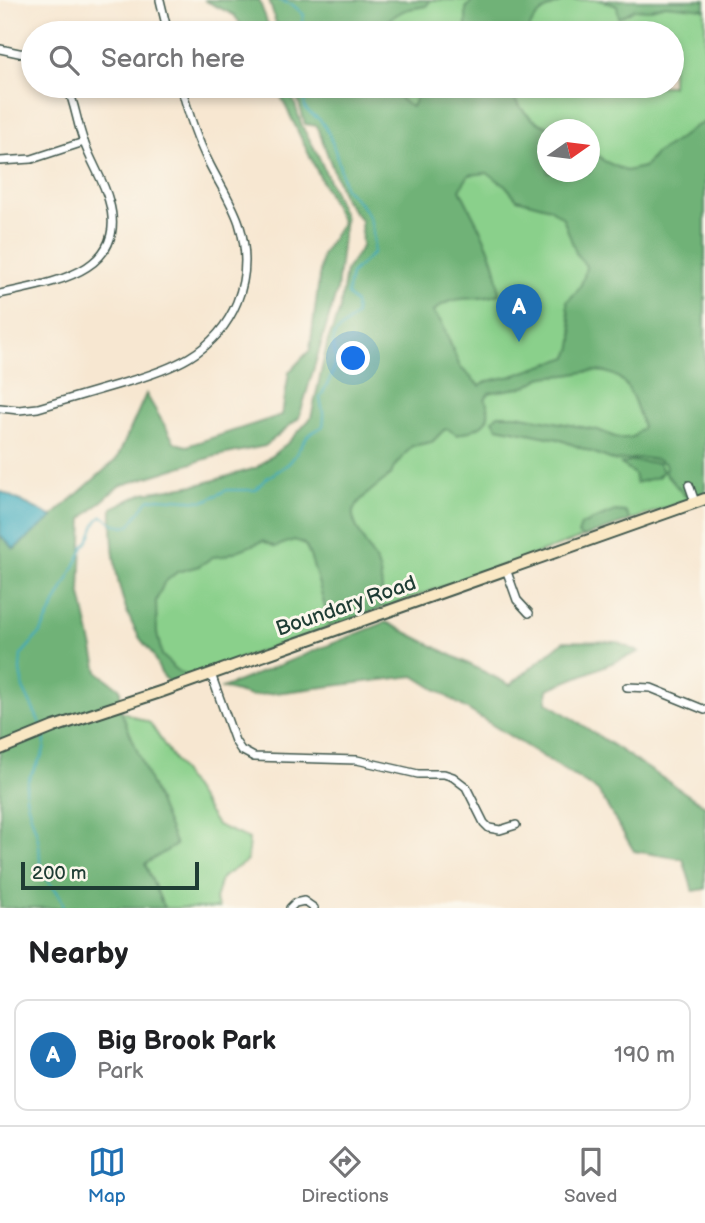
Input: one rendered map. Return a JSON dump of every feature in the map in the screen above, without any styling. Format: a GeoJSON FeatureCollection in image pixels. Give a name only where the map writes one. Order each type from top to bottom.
{"type":"FeatureCollection","features":[{"type":"Feature","properties":{"kind":"street"},"geometry":{"type":"LineString","coordinates":[[160,0],[166,21]]}},
{"type":"Feature","properties":{"kind":"street"},"geometry":{"type":"LineString","coordinates":[[0,49],[21,54]]}},
{"type":"Feature","properties":{"kind":"street"},"geometry":{"type":"LineString","coordinates":[[0,295],[75,275],[92,264],[105,247],[112,226],[110,204],[84,142],[71,98]]}},
{"type":"Feature","properties":{"kind":"street"},"geometry":{"type":"LineString","coordinates":[[0,408],[19,411],[38,408],[162,372],[183,363],[206,347],[232,316],[241,292],[245,267],[243,241],[235,213],[197,136],[185,98]]}},
{"type":"Feature","properties":{"kind":"street"},"geometry":{"type":"LineString","coordinates":[[0,161],[32,159],[84,142]]}},
{"type":"Feature","properties":{"kind":"street"},"geometry":{"type":"LineString","coordinates":[[689,485],[700,500]]}},
{"type":"Feature","properties":{"kind":"street","name":"Boundary Road"},"geometry":{"type":"LineString","coordinates":[[0,749],[54,727],[700,500]]}},
{"type":"Feature","properties":{"kind":"street"},"geometry":{"type":"LineString","coordinates":[[506,569],[517,600],[529,613]]}},
{"type":"Feature","properties":{"kind":"street"},"geometry":{"type":"LineString","coordinates":[[211,674],[235,741],[242,750],[254,757],[357,760],[418,774],[444,774],[466,787],[489,828],[500,830],[516,825]]}},
{"type":"Feature","properties":{"kind":"street"},"geometry":{"type":"LineString","coordinates":[[627,687],[651,688],[705,710]]}},
{"type":"Feature","properties":{"kind":"street"},"geometry":{"type":"LineString","coordinates":[[290,908],[295,903],[304,901],[314,908]]}},
{"type":"Feature","properties":{"kind":"green space"},"geometry":{"type":"Polygon","coordinates":[[[204,0],[259,0],[267,21],[238,21],[234,15],[204,0]]]}},
{"type":"Feature","properties":{"kind":"green space"},"geometry":{"type":"Polygon","coordinates":[[[269,0],[431,0],[426,6],[401,12],[387,21],[275,21],[269,0]]]}},
{"type":"Feature","properties":{"kind":"green space"},"geometry":{"type":"Polygon","coordinates":[[[279,0],[705,0],[705,494],[171,683],[167,681],[130,524],[205,501],[309,435],[374,235],[312,98],[684,98],[684,21],[284,21],[279,0]]]}},
{"type":"Feature","properties":{"kind":"green space"},"geometry":{"type":"Polygon","coordinates":[[[473,0],[569,0],[543,11],[533,21],[466,21],[466,8],[473,0]]]}},
{"type":"Feature","properties":{"kind":"green space"},"geometry":{"type":"Polygon","coordinates":[[[600,0],[705,0],[705,9],[665,5],[648,10],[635,9],[619,18],[617,6],[600,0]]]}},
{"type":"Feature","properties":{"kind":"green space"},"geometry":{"type":"Polygon","coordinates":[[[282,98],[293,98],[302,126],[318,155],[345,218],[337,290],[299,418],[265,446],[212,457],[119,486],[83,518],[80,590],[98,672],[120,689],[121,711],[176,845],[145,864],[164,908],[0,908],[0,535],[15,549],[117,459],[146,394],[175,443],[187,446],[282,415],[289,372],[310,350],[322,255],[342,223],[282,98]]]}},
{"type":"Feature","properties":{"kind":"green space"},"geometry":{"type":"Polygon","coordinates":[[[297,98],[400,98],[412,107],[416,98],[514,98],[526,114],[537,122],[537,182],[600,182],[600,157],[626,171],[644,167],[655,154],[705,122],[705,494],[685,496],[665,473],[666,464],[658,460],[643,458],[615,461],[558,439],[497,427],[493,420],[498,415],[517,415],[598,430],[620,439],[633,437],[643,427],[634,399],[622,381],[614,375],[590,371],[548,376],[524,387],[489,393],[485,399],[488,414],[483,424],[457,435],[448,429],[444,430],[432,442],[412,446],[394,467],[391,475],[355,507],[355,524],[378,566],[382,587],[381,609],[330,627],[307,549],[303,543],[294,540],[275,547],[263,541],[224,556],[213,557],[199,566],[177,572],[164,583],[156,601],[157,633],[162,655],[175,669],[189,677],[171,683],[160,672],[151,652],[139,637],[125,605],[116,573],[112,508],[144,493],[201,484],[256,468],[289,442],[311,418],[328,340],[340,310],[346,270],[362,247],[361,220],[344,199],[317,126],[305,124],[297,98]],[[487,173],[469,175],[460,189],[491,253],[499,294],[449,302],[433,312],[442,323],[460,367],[480,386],[488,381],[512,376],[568,357],[573,335],[567,301],[580,286],[586,266],[576,253],[563,218],[550,208],[517,199],[505,185],[487,173]]]}},
{"type":"Feature","properties":{"kind":"green space"},"geometry":{"type":"Polygon","coordinates":[[[632,461],[659,463],[663,471],[658,477],[636,483],[634,474],[621,464],[632,461]]]}},
{"type":"Feature","properties":{"kind":"green space"},"geometry":{"type":"Polygon","coordinates":[[[615,511],[626,512],[630,521],[583,537],[578,534],[581,525],[615,511]]]}},
{"type":"Feature","properties":{"kind":"green space"},"geometry":{"type":"Polygon","coordinates":[[[386,622],[510,685],[564,641],[617,642],[639,652],[548,689],[547,702],[705,806],[705,889],[693,891],[683,859],[634,851],[598,791],[414,676],[251,696],[222,688],[386,622]]]}},
{"type":"Feature","properties":{"kind":"green space"},"geometry":{"type":"Polygon","coordinates":[[[121,711],[150,723],[217,825],[249,839],[247,861],[221,878],[215,900],[219,908],[164,908],[145,864],[121,711]]]}},
{"type":"Feature","properties":{"kind":"water"},"geometry":{"type":"Polygon","coordinates":[[[0,491],[53,517],[14,549],[0,535],[0,491]]]}},
{"type":"Feature","properties":{"kind":"waterway"},"geometry":{"type":"LineString","coordinates":[[279,0],[293,5],[304,15],[302,21]]}},
{"type":"Feature","properties":{"kind":"waterway"},"geometry":{"type":"LineString","coordinates":[[42,727],[23,688],[21,655],[41,632],[98,519],[102,516],[124,527],[130,525],[148,500],[158,498],[205,501],[227,490],[256,490],[263,481],[290,462],[309,435],[323,426],[320,398],[336,361],[333,343],[335,334],[356,315],[355,303],[347,295],[351,274],[373,253],[374,242],[368,216],[359,202],[344,188],[329,135],[319,119],[305,107],[304,98]]}},
{"type":"Feature","properties":{"kind":"waterway"},"geometry":{"type":"LineString","coordinates":[[44,736],[43,752],[28,780],[26,796],[38,839],[42,871],[60,896],[64,908]]}},
{"type":"Feature","properties":{"kind":"place","name":"Big Brook Park"},"geometry":{"type":"Point","coordinates":[519,342]}}]}
